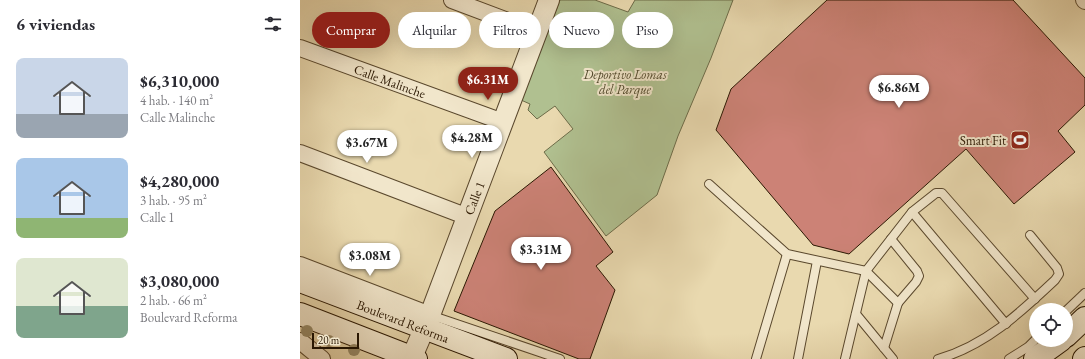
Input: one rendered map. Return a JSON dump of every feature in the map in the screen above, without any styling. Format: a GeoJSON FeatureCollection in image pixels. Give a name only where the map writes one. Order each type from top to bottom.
{"type":"FeatureCollection","features":[{"type":"Feature","properties":{"kind":"main road","name":"Boulevard Reforma"},"geometry":{"type":"LineString","coordinates":[[300,282],[427,322],[506,359]]}},
{"type":"Feature","properties":{"kind":"main road"},"geometry":{"type":"LineString","coordinates":[[300,314],[413,358]]}},
{"type":"Feature","properties":{"kind":"main road"},"geometry":{"type":"LineString","coordinates":[[1073,329],[1085,318]]}},
{"type":"Feature","properties":{"kind":"main road"},"geometry":{"type":"LineString","coordinates":[[1035,359],[1051,347]]}},
{"type":"Feature","properties":{"kind":"street"},"geometry":{"type":"LineString","coordinates":[[452,0],[484,12]]}},
{"type":"Feature","properties":{"kind":"street","name":"Calle 1"},"geometry":{"type":"LineString","coordinates":[[541,21],[549,0]]}},
{"type":"Feature","properties":{"kind":"street","name":"Calle Malinche"},"geometry":{"type":"LineString","coordinates":[[300,48],[504,122]]}},
{"type":"Feature","properties":{"kind":"street","name":"Calle 1"},"geometry":{"type":"LineString","coordinates":[[413,358],[531,48]]}},
{"type":"Feature","properties":{"kind":"street"},"geometry":{"type":"LineString","coordinates":[[300,154],[468,216]]}},
{"type":"Feature","properties":{"kind":"street"},"geometry":{"type":"LineString","coordinates":[[300,265],[427,322]]}},
{"type":"Feature","properties":{"kind":"street"},"geometry":{"type":"LineString","coordinates":[[300,341],[322,359]]}},
{"type":"Feature","properties":{"kind":"lane"},"geometry":{"type":"LineString","coordinates":[[709,184],[787,254],[866,271],[898,303]]}},
{"type":"Feature","properties":{"kind":"lane"},"geometry":{"type":"LineString","coordinates":[[845,359],[866,271],[912,212],[936,192],[942,193],[1035,299]]}},
{"type":"Feature","properties":{"kind":"lane"},"geometry":{"type":"LineString","coordinates":[[912,212],[1006,324]]}},
{"type":"Feature","properties":{"kind":"lane"},"geometry":{"type":"LineString","coordinates":[[938,359],[972,347],[1006,324],[1035,299],[1059,274],[1057,268],[1030,235]]}},
{"type":"Feature","properties":{"kind":"lane"},"geometry":{"type":"LineString","coordinates":[[884,348],[898,303],[916,282],[919,276],[917,271],[891,239]]}},
{"type":"Feature","properties":{"kind":"lane"},"geometry":{"type":"LineString","coordinates":[[756,359],[787,254]]}},
{"type":"Feature","properties":{"kind":"lane"},"geometry":{"type":"LineString","coordinates":[[798,359],[817,261]]}},
{"type":"Feature","properties":{"kind":"lane"},"geometry":{"type":"LineString","coordinates":[[1073,304],[1085,293]]}},
{"type":"Feature","properties":{"kind":"lane"},"geometry":{"type":"LineString","coordinates":[[856,314],[893,359]]}},
{"type":"Feature","properties":{"kind":"lane"},"geometry":{"type":"LineString","coordinates":[[427,322],[560,359]]}},
{"type":"Feature","properties":{"kind":"lane"},"geometry":{"type":"LineString","coordinates":[[1009,359],[1029,346]]}},
{"type":"Feature","properties":{"kind":"green space","name":"Deportivo Lomas del Parque"},"geometry":{"type":"Polygon","coordinates":[[[560,0],[595,0],[628,12],[635,0],[733,0],[711,58],[678,136],[657,195],[606,236],[544,152],[573,129],[555,106],[537,119],[528,110],[530,104],[521,100],[549,28],[549,48],[614,48],[614,12],[555,12],[560,0]]]}},
{"type":"Feature","properties":{"kind":"building"},"geometry":{"type":"Polygon","coordinates":[[[827,0],[1013,0],[1085,78],[1085,105],[1058,131],[1075,152],[1014,204],[966,149],[849,254],[813,245],[716,130],[731,89],[827,0]]]}},
{"type":"Feature","properties":{"kind":"building"},"geometry":{"type":"Polygon","coordinates":[[[551,167],[613,252],[596,266],[615,290],[590,359],[579,359],[454,311],[495,211],[551,167]]]}},
{"type":"Feature","properties":{"kind":"place","name":"Smart Fit"},"geometry":{"type":"Point","coordinates":[1020,140]}}]}
